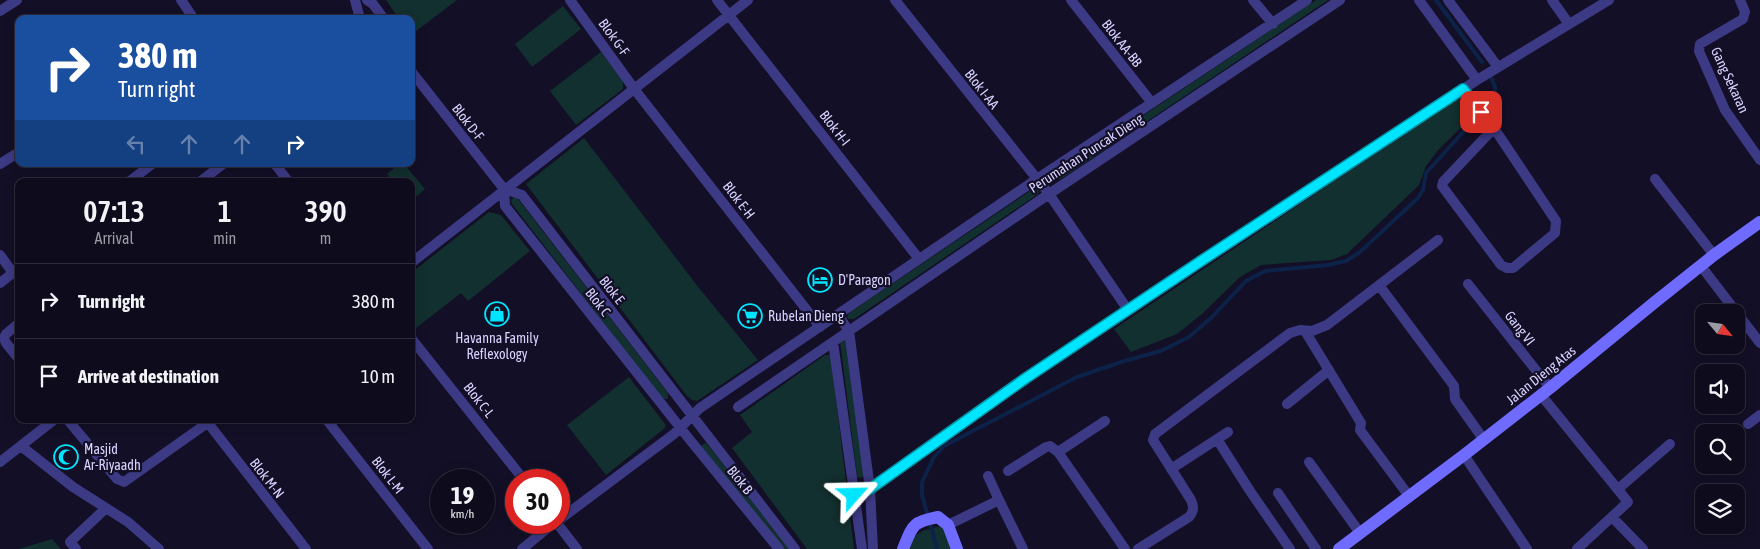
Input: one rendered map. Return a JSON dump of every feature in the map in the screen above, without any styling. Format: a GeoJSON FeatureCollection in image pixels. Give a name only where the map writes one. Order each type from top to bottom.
{"type":"FeatureCollection","features":[{"type":"Feature","properties":{"kind":"street"},"geometry":{"type":"LineString","coordinates":[[0,11],[17,0]]}},
{"type":"Feature","properties":{"kind":"street"},"geometry":{"type":"LineString","coordinates":[[181,0],[191,15]]}},
{"type":"Feature","properties":{"kind":"street"},"geometry":{"type":"LineString","coordinates":[[355,0],[359,15]]}},
{"type":"Feature","properties":{"kind":"street"},"geometry":{"type":"LineString","coordinates":[[368,0],[381,15]]}},
{"type":"Feature","properties":{"kind":"street","name":"Blok G-F"},"geometry":{"type":"LineString","coordinates":[[570,0],[635,90]]}},
{"type":"Feature","properties":{"kind":"street","name":"Blok H-I"},"geometry":{"type":"LineString","coordinates":[[717,0],[919,259]]}},
{"type":"Feature","properties":{"kind":"street"},"geometry":{"type":"LineString","coordinates":[[415,260],[748,0]]}},
{"type":"Feature","properties":{"kind":"street","name":"Blok I-AA"},"geometry":{"type":"LineString","coordinates":[[895,0],[1049,194],[1128,310]]}},
{"type":"Feature","properties":{"kind":"street","name":"Blok AA-BB"},"geometry":{"type":"LineString","coordinates":[[1071,0],[1152,103]]}},
{"type":"Feature","properties":{"kind":"street"},"geometry":{"type":"LineString","coordinates":[[1253,0],[1272,24]]}},
{"type":"Feature","properties":{"kind":"street","name":"Perumahan Puncak Dieng"},"geometry":{"type":"LineString","coordinates":[[570,512],[680,427],[700,408],[1037,179],[1307,0]]}},
{"type":"Feature","properties":{"kind":"street","name":"Perumahan Puncak Dieng"},"geometry":{"type":"LineString","coordinates":[[738,407],[1049,194],[1340,0]]}},
{"type":"Feature","properties":{"kind":"street"},"geometry":{"type":"LineString","coordinates":[[1419,0],[1476,80]]}},
{"type":"Feature","properties":{"kind":"street"},"geometry":{"type":"LineString","coordinates":[[1448,0],[1498,67]]}},
{"type":"Feature","properties":{"kind":"street"},"geometry":{"type":"LineString","coordinates":[[1552,0],[1569,24]]}},
{"type":"Feature","properties":{"kind":"street"},"geometry":{"type":"LineString","coordinates":[[854,495],[870,489],[1026,378],[1476,80],[1609,0]]}},
{"type":"Feature","properties":{"kind":"street","name":"Gang Sekaran"},"geometry":{"type":"LineString","coordinates":[[1740,0],[1745,12],[1743,19],[1700,44],[1699,52],[1725,110],[1760,160]]}},
{"type":"Feature","properties":{"kind":"street","name":"Blok D-F"},"geometry":{"type":"LineString","coordinates":[[415,77],[504,189]]}},
{"type":"Feature","properties":{"kind":"street"},"geometry":{"type":"LineString","coordinates":[[1463,89],[1492,125],[1556,221],[1554,232],[1512,268],[1501,265],[1442,186],[1443,182],[1492,125]]}},
{"type":"Feature","properties":{"kind":"street","name":"Blok E-H"},"geometry":{"type":"LineString","coordinates":[[635,90],[820,327]]}},
{"type":"Feature","properties":{"kind":"street"},"geometry":{"type":"LineString","coordinates":[[0,164],[15,155]]}},
{"type":"Feature","properties":{"kind":"street"},"geometry":{"type":"LineString","coordinates":[[134,178],[148,167]]}},
{"type":"Feature","properties":{"kind":"street"},"geometry":{"type":"LineString","coordinates":[[205,178],[220,167]]}},
{"type":"Feature","properties":{"kind":"street"},"geometry":{"type":"LineString","coordinates":[[277,167],[286,178]]}},
{"type":"Feature","properties":{"kind":"street"},"geometry":{"type":"LineString","coordinates":[[1655,179],[1714,255]]}},
{"type":"Feature","properties":{"kind":"street","name":"Blok E"},"geometry":{"type":"LineString","coordinates":[[504,189],[522,196],[795,549]]}},
{"type":"Feature","properties":{"kind":"street","name":"Blok C"},"geometry":{"type":"LineString","coordinates":[[504,189],[505,206],[680,427]]}},
{"type":"Feature","properties":{"kind":"street","name":"Jalan Dieng Atas"},"geometry":{"type":"LineString","coordinates":[[1339,549],[1484,440],[1640,313],[1714,255],[1760,222]]}},
{"type":"Feature","properties":{"kind":"street"},"geometry":{"type":"LineString","coordinates":[[1138,549],[1189,517],[1193,512],[1194,506],[1153,440],[1156,434],[1290,333],[1300,330],[1312,331],[1327,325],[1438,240]]}},
{"type":"Feature","properties":{"kind":"street"},"geometry":{"type":"LineString","coordinates":[[0,255],[15,270]]}},
{"type":"Feature","properties":{"kind":"street"},"geometry":{"type":"LineString","coordinates":[[1701,266],[1760,343]]}},
{"type":"Feature","properties":{"kind":"street"},"geometry":{"type":"LineString","coordinates":[[0,284],[15,272]]}},
{"type":"Feature","properties":{"kind":"street","name":"Gang VI"},"geometry":{"type":"LineString","coordinates":[[1468,284],[1618,489]]}},
{"type":"Feature","properties":{"kind":"street"},"geometry":{"type":"LineString","coordinates":[[1379,285],[1454,386],[1455,399],[1484,440]]}},
{"type":"Feature","properties":{"kind":"street"},"geometry":{"type":"LineString","coordinates":[[838,315],[849,330],[870,489],[873,549]]}},
{"type":"Feature","properties":{"kind":"street"},"geometry":{"type":"LineString","coordinates":[[15,327],[4,338],[15,354]]}},
{"type":"Feature","properties":{"kind":"street"},"geometry":{"type":"LineString","coordinates":[[1305,331],[1361,423],[1360,430],[1410,496]]}},
{"type":"Feature","properties":{"kind":"street"},"geometry":{"type":"LineString","coordinates":[[833,342],[862,549]]}},
{"type":"Feature","properties":{"kind":"street","name":"Blok C-L"},"geometry":{"type":"LineString","coordinates":[[415,343],[515,469]]}},
{"type":"Feature","properties":{"kind":"street"},"geometry":{"type":"LineString","coordinates":[[1287,404],[1329,370]]}},
{"type":"Feature","properties":{"kind":"street"},"geometry":{"type":"LineString","coordinates":[[1748,424],[1760,415]]}},
{"type":"Feature","properties":{"kind":"street"},"geometry":{"type":"LineString","coordinates":[[1058,452],[1104,421]]}},
{"type":"Feature","properties":{"kind":"street"},"geometry":{"type":"LineString","coordinates":[[2,458],[50,423]]}},
{"type":"Feature","properties":{"kind":"street"},"geometry":{"type":"LineString","coordinates":[[70,423],[120,482],[127,481],[207,423]]}},
{"type":"Feature","properties":{"kind":"street","name":"Blok M-N"},"geometry":{"type":"LineString","coordinates":[[212,423],[306,549]]}},
{"type":"Feature","properties":{"kind":"street","name":"Blok L-M"},"geometry":{"type":"LineString","coordinates":[[329,423],[428,549]]}},
{"type":"Feature","properties":{"kind":"street","name":"Blok B"},"geometry":{"type":"LineString","coordinates":[[680,427],[779,549]]}},
{"type":"Feature","properties":{"kind":"street"},"geometry":{"type":"LineString","coordinates":[[1171,469],[1228,432]]}},
{"type":"Feature","properties":{"kind":"street"},"geometry":{"type":"LineString","coordinates":[[1217,439],[1290,549]]}},
{"type":"Feature","properties":{"kind":"street"},"geometry":{"type":"LineString","coordinates":[[1578,549],[1628,502],[1618,489],[1670,444]]}},
{"type":"Feature","properties":{"kind":"street"},"geometry":{"type":"LineString","coordinates":[[20,446],[65,482],[138,529],[159,549]]}},
{"type":"Feature","properties":{"kind":"street"},"geometry":{"type":"LineString","coordinates":[[1008,471],[1050,446],[1058,452],[1125,549]]}},
{"type":"Feature","properties":{"kind":"street"},"geometry":{"type":"LineString","coordinates":[[1464,455],[1527,549]]}},
{"type":"Feature","properties":{"kind":"street"},"geometry":{"type":"LineString","coordinates":[[1309,462],[1360,533]]}},
{"type":"Feature","properties":{"kind":"street"},"geometry":{"type":"LineString","coordinates":[[988,476],[1023,549]]}},
{"type":"Feature","properties":{"kind":"street"},"geometry":{"type":"LineString","coordinates":[[1278,493],[1316,549]]}},
{"type":"Feature","properties":{"kind":"street"},"geometry":{"type":"LineString","coordinates":[[903,549],[911,530],[916,524],[922,521],[943,521],[999,500]]}},
{"type":"Feature","properties":{"kind":"street"},"geometry":{"type":"LineString","coordinates":[[76,549],[70,542],[106,508]]}},
{"type":"Feature","properties":{"kind":"street"},"geometry":{"type":"LineString","coordinates":[[1612,517],[1644,549]]}},
{"type":"Feature","properties":{"kind":"street"},"geometry":{"type":"LineString","coordinates":[[943,521],[957,549]]}},
{"type":"Feature","properties":{"kind":"street","name":"Perumahan Puncak Dieng"},"geometry":{"type":"LineString","coordinates":[[522,549],[541,534]]}},
{"type":"Feature","properties":{"kind":"street"},"geometry":{"type":"LineString","coordinates":[[566,534],[577,549]]}},
{"type":"Feature","properties":{"kind":"green space"},"geometry":{"type":"Polygon","coordinates":[[[386,0],[457,0],[415,32],[415,15],[396,15],[386,0]]]}},
{"type":"Feature","properties":{"kind":"green space"},"geometry":{"type":"Polygon","coordinates":[[[1316,0],[1328,0],[1061,179],[1055,180],[1054,176],[1057,173],[1316,0]]]}},
{"type":"Feature","properties":{"kind":"green space"},"geometry":{"type":"Polygon","coordinates":[[[563,6],[581,29],[532,67],[515,44],[563,6]]]}},
{"type":"Feature","properties":{"kind":"green space"},"geometry":{"type":"Polygon","coordinates":[[[601,52],[623,82],[623,89],[576,125],[550,91],[601,52]]]}},
{"type":"Feature","properties":{"kind":"green space"},"geometry":{"type":"Polygon","coordinates":[[[1455,100],[1461,100],[1475,114],[1439,149],[1426,166],[1419,185],[1347,254],[1331,260],[1261,265],[1240,277],[1202,314],[1177,334],[1131,352],[1114,329],[1455,100]]]}},
{"type":"Feature","properties":{"kind":"green space"},"geometry":{"type":"Polygon","coordinates":[[[584,138],[699,288],[758,360],[697,401],[687,396],[526,184],[584,138]]]}},
{"type":"Feature","properties":{"kind":"green space"},"geometry":{"type":"Polygon","coordinates":[[[395,167],[407,167],[425,189],[417,196],[415,194],[415,178],[386,178],[389,176],[387,174],[395,167]]]}},
{"type":"Feature","properties":{"kind":"green space"},"geometry":{"type":"Polygon","coordinates":[[[1036,187],[1039,191],[1038,194],[854,319],[848,319],[849,313],[1036,187]]]}},
{"type":"Feature","properties":{"kind":"green space"},"geometry":{"type":"Polygon","coordinates":[[[514,197],[518,199],[668,393],[668,399],[661,397],[512,204],[511,200],[514,197]]]}},
{"type":"Feature","properties":{"kind":"green space"},"geometry":{"type":"Polygon","coordinates":[[[489,212],[501,215],[530,251],[468,301],[461,293],[416,328],[415,270],[489,212]]]}},
{"type":"Feature","properties":{"kind":"green space"},"geometry":{"type":"Polygon","coordinates":[[[845,339],[864,474],[863,477],[859,478],[857,476],[840,341],[845,339]]]}},
{"type":"Feature","properties":{"kind":"green space"},"geometry":{"type":"Polygon","coordinates":[[[825,355],[831,357],[854,549],[807,549],[732,448],[752,432],[740,415],[825,355]]]}},
{"type":"Feature","properties":{"kind":"green space"},"geometry":{"type":"Polygon","coordinates":[[[629,377],[665,424],[665,428],[606,475],[567,425],[629,377]]]}},
{"type":"Feature","properties":{"kind":"green space"},"geometry":{"type":"Polygon","coordinates":[[[705,443],[789,549],[784,549],[702,447],[705,443]]]}},
{"type":"Feature","properties":{"kind":"green space"},"geometry":{"type":"Polygon","coordinates":[[[942,526],[949,538],[951,549],[907,549],[913,539],[921,532],[942,526]]]}},
{"type":"Feature","properties":{"kind":"green space"},"geometry":{"type":"Polygon","coordinates":[[[52,539],[61,549],[19,549],[52,539]]]}},
{"type":"Feature","properties":{"kind":"waterway"},"geometry":{"type":"LineString","coordinates":[[1436,0],[1482,62]]}},
{"type":"Feature","properties":{"kind":"waterway"},"geometry":{"type":"LineString","coordinates":[[937,549],[922,495],[922,482],[934,457],[944,446],[1077,377],[1161,351],[1189,337],[1212,317],[1246,281],[1265,271],[1328,265],[1346,261],[1360,252],[1418,198],[1423,190],[1426,173],[1494,98],[1495,87],[1491,77]]}},
{"type":"Feature","properties":{"kind":"place","name":"D'Paragon"},"geometry":{"type":"Point","coordinates":[820,280]}},
{"type":"Feature","properties":{"kind":"place","name":"Havanna Family Reflexology"},"geometry":{"type":"Point","coordinates":[497,314]}},
{"type":"Feature","properties":{"kind":"place","name":"Rubelan Dieng"},"geometry":{"type":"Point","coordinates":[750,316]}},
{"type":"Feature","properties":{"kind":"place","name":"Masjid Ar-Riyaadh"},"geometry":{"type":"Point","coordinates":[66,457]}},
{"type":"Feature","properties":{"kind":"route"},"geometry":{"type":"LineString","coordinates":[[854,495],[870,489],[1026,378],[1463,89],[1481,112]]}}]}
